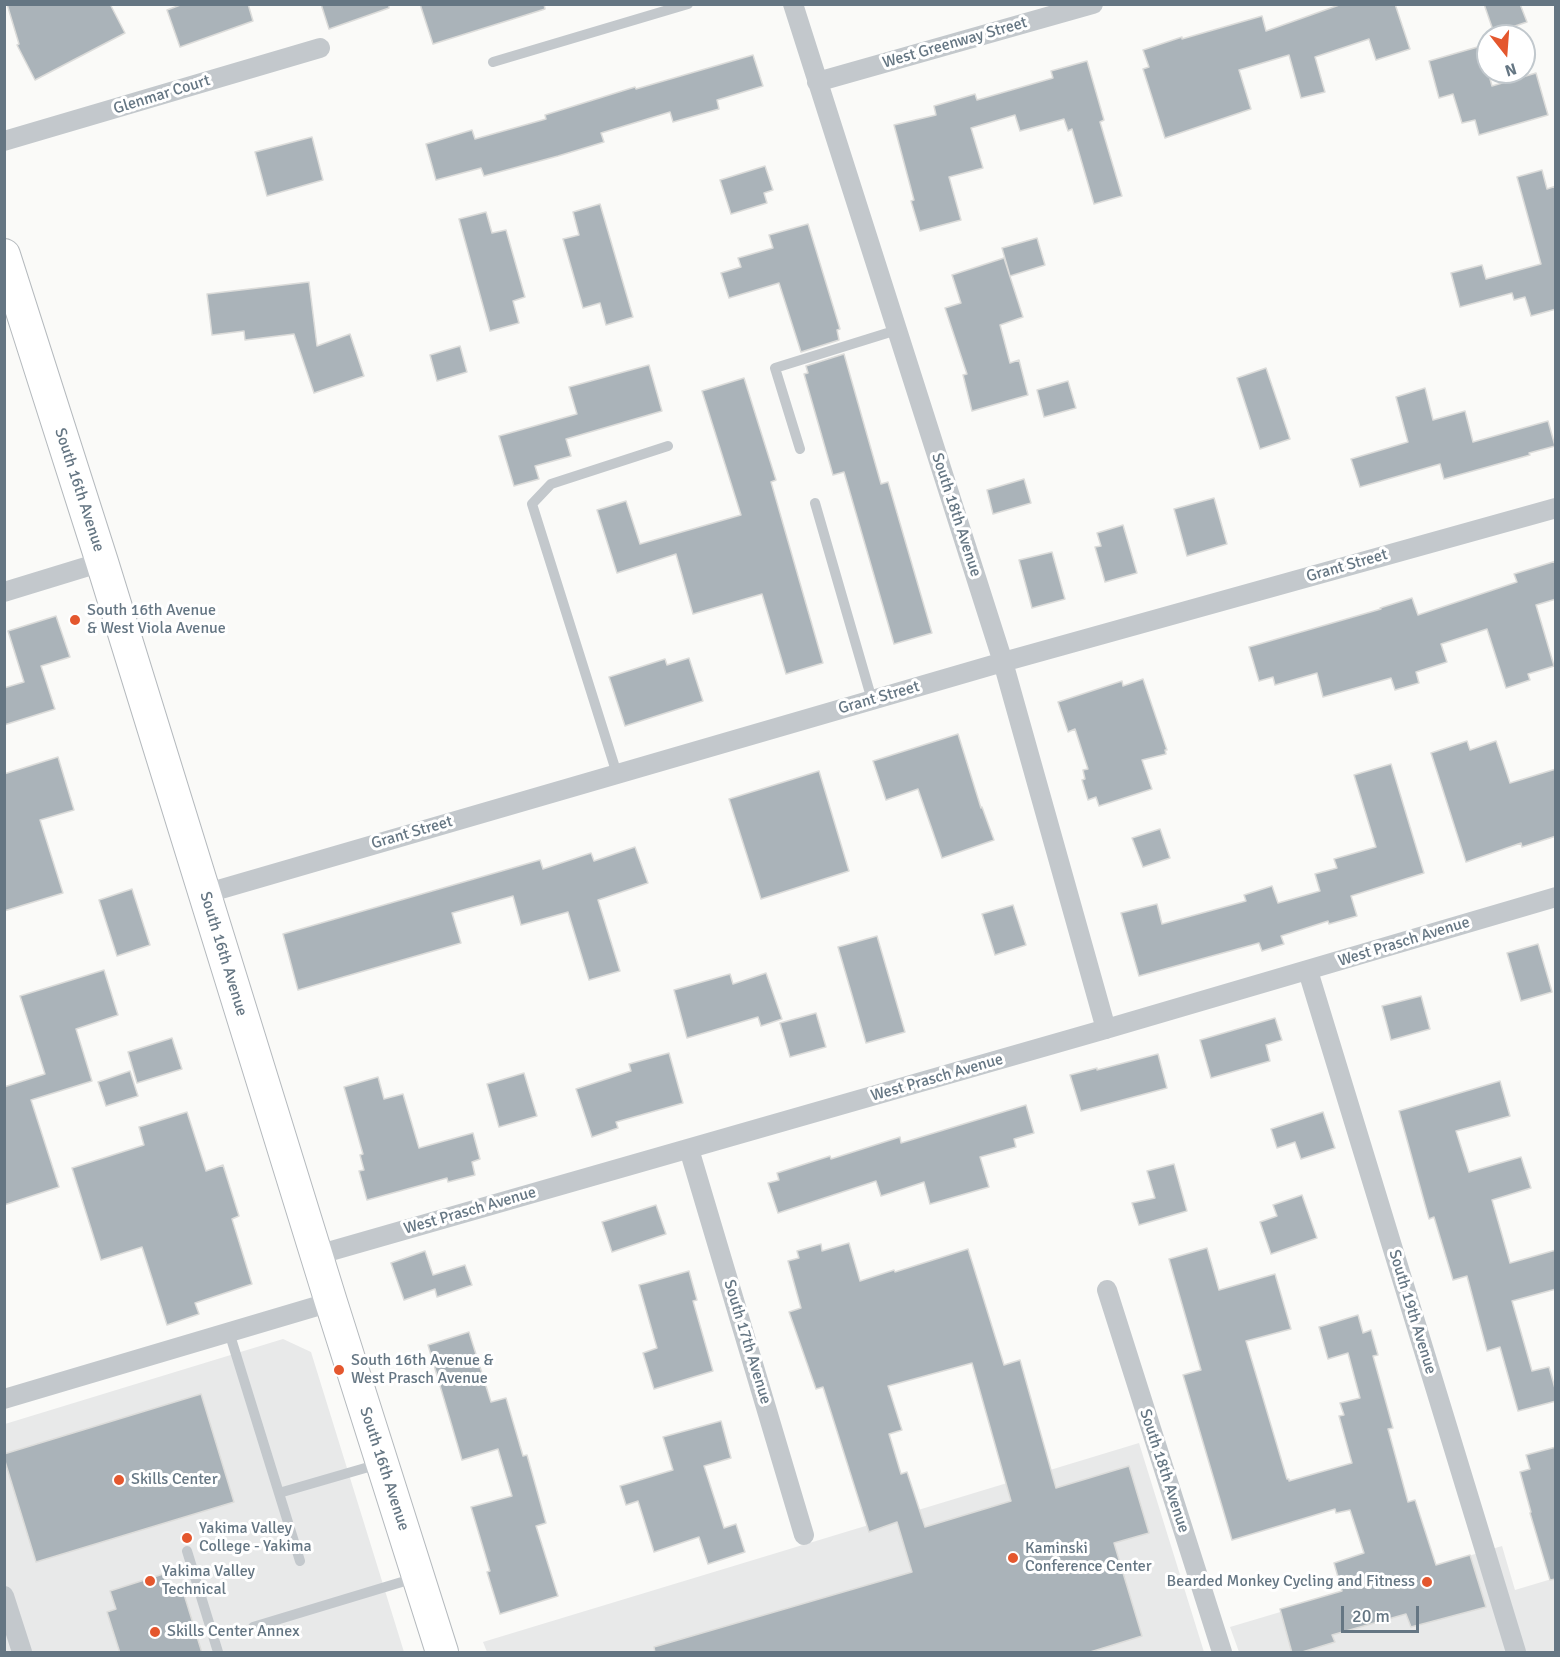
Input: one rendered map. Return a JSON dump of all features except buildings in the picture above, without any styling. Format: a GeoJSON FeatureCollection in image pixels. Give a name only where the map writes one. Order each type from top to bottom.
{"type":"FeatureCollection","features":[{"type":"Feature","properties":{"kind":"main road","name":"South 16th Avenue"},"geometry":{"type":"LineString","coordinates":[[4,255],[442,1653]]}},
{"type":"Feature","properties":{"kind":"street","name":"South 18th Avenue"},"geometry":{"type":"LineString","coordinates":[[793,4],[1003,662],[1106,1029]]}},
{"type":"Feature","properties":{"kind":"street","name":"West Greenway Street"},"geometry":{"type":"LineString","coordinates":[[817,82],[1093,4]]}},
{"type":"Feature","properties":{"kind":"street","name":"Glenmar Court"},"geometry":{"type":"LineString","coordinates":[[4,141],[320,48]]}},
{"type":"Feature","properties":{"kind":"street","name":"Grant Street"},"geometry":{"type":"LineString","coordinates":[[204,894],[1003,662],[1556,508]]}},
{"type":"Feature","properties":{"kind":"street"},"geometry":{"type":"LineString","coordinates":[[4,592],[102,562]]}},
{"type":"Feature","properties":{"kind":"street","name":"West Prasch Avenue"},"geometry":{"type":"LineString","coordinates":[[317,1255],[1308,971],[1556,897]]}},
{"type":"Feature","properties":{"kind":"street","name":"South 19th Avenue"},"geometry":{"type":"LineString","coordinates":[[1308,971],[1516,1653]]}},
{"type":"Feature","properties":{"kind":"street","name":"South 17th Avenue"},"geometry":{"type":"LineString","coordinates":[[689,1149],[804,1535]]}},
{"type":"Feature","properties":{"kind":"street","name":"South 18th Avenue"},"geometry":{"type":"LineString","coordinates":[[1107,1290],[1222,1653]]}},
{"type":"Feature","properties":{"kind":"street"},"geometry":{"type":"LineString","coordinates":[[4,1399],[331,1302]]}},
{"type":"Feature","properties":{"kind":"street"},"geometry":{"type":"LineString","coordinates":[[4,1596],[22,1653]]}},
{"type":"Feature","properties":{"kind":"lane"},"geometry":{"type":"LineString","coordinates":[[493,62],[688,4]]}},
{"type":"Feature","properties":{"kind":"lane"},"geometry":{"type":"LineString","coordinates":[[800,449],[775,368],[897,330]]}},
{"type":"Feature","properties":{"kind":"lane"},"geometry":{"type":"LineString","coordinates":[[617,774],[532,504],[550,484],[668,446]]}},
{"type":"Feature","properties":{"kind":"lane"},"geometry":{"type":"LineString","coordinates":[[815,503],[872,700]]}},
{"type":"Feature","properties":{"kind":"lane"},"geometry":{"type":"LineString","coordinates":[[229,1332],[300,1561]]}},
{"type":"Feature","properties":{"kind":"lane"},"geometry":{"type":"LineString","coordinates":[[279,1493],[382,1463]]}},
{"type":"Feature","properties":{"kind":"lane"},"geometry":{"type":"LineString","coordinates":[[187,1551],[218,1653]]}},
{"type":"Feature","properties":{"kind":"lane"},"geometry":{"type":"LineString","coordinates":[[254,1627],[418,1577]]}},
{"type":"Feature","properties":{"kind":"shaded area","name":"Yakima Valley College - Yakima"},"geometry":{"type":"Polygon","coordinates":[[[283,1339],[311,1352],[404,1652],[5,1652],[5,1424],[283,1339]]]}},
{"type":"Feature","properties":{"kind":"shaded area"},"geometry":{"type":"Polygon","coordinates":[[[1139,1443],[1204,1652],[487,1652],[483,1642],[1139,1443]]]}},
{"type":"Feature","properties":{"kind":"shaded area"},"geometry":{"type":"Polygon","coordinates":[[[1502,1546],[1515,1590],[1555,1578],[1555,1652],[1239,1652],[1230,1627],[1502,1546]]]}},
{"type":"Feature","properties":{"kind":"place","name":"South 16th Avenue & West Viola Avenue"},"geometry":{"type":"Point","coordinates":[75,620]}},
{"type":"Feature","properties":{"kind":"place","name":"South 16th Avenue & West Prasch Avenue"},"geometry":{"type":"Point","coordinates":[339,1370]}},
{"type":"Feature","properties":{"kind":"place","name":"Skills Center"},"geometry":{"type":"Point","coordinates":[119,1480]}},
{"type":"Feature","properties":{"kind":"place","name":"Yakima Valley College - Yakima"},"geometry":{"type":"Point","coordinates":[187,1538]}},
{"type":"Feature","properties":{"kind":"place","name":"Kaminski Conference Center"},"geometry":{"type":"Point","coordinates":[1013,1558]}},
{"type":"Feature","properties":{"kind":"place","name":"Yakima Valley Technical"},"geometry":{"type":"Point","coordinates":[150,1581]}},
{"type":"Feature","properties":{"kind":"place","name":"Bearded Monkey Cycling and Fitness"},"geometry":{"type":"Point","coordinates":[1427,1582]}},
{"type":"Feature","properties":{"kind":"place","name":"Skills Center Annex"},"geometry":{"type":"Point","coordinates":[155,1632]}}]}
